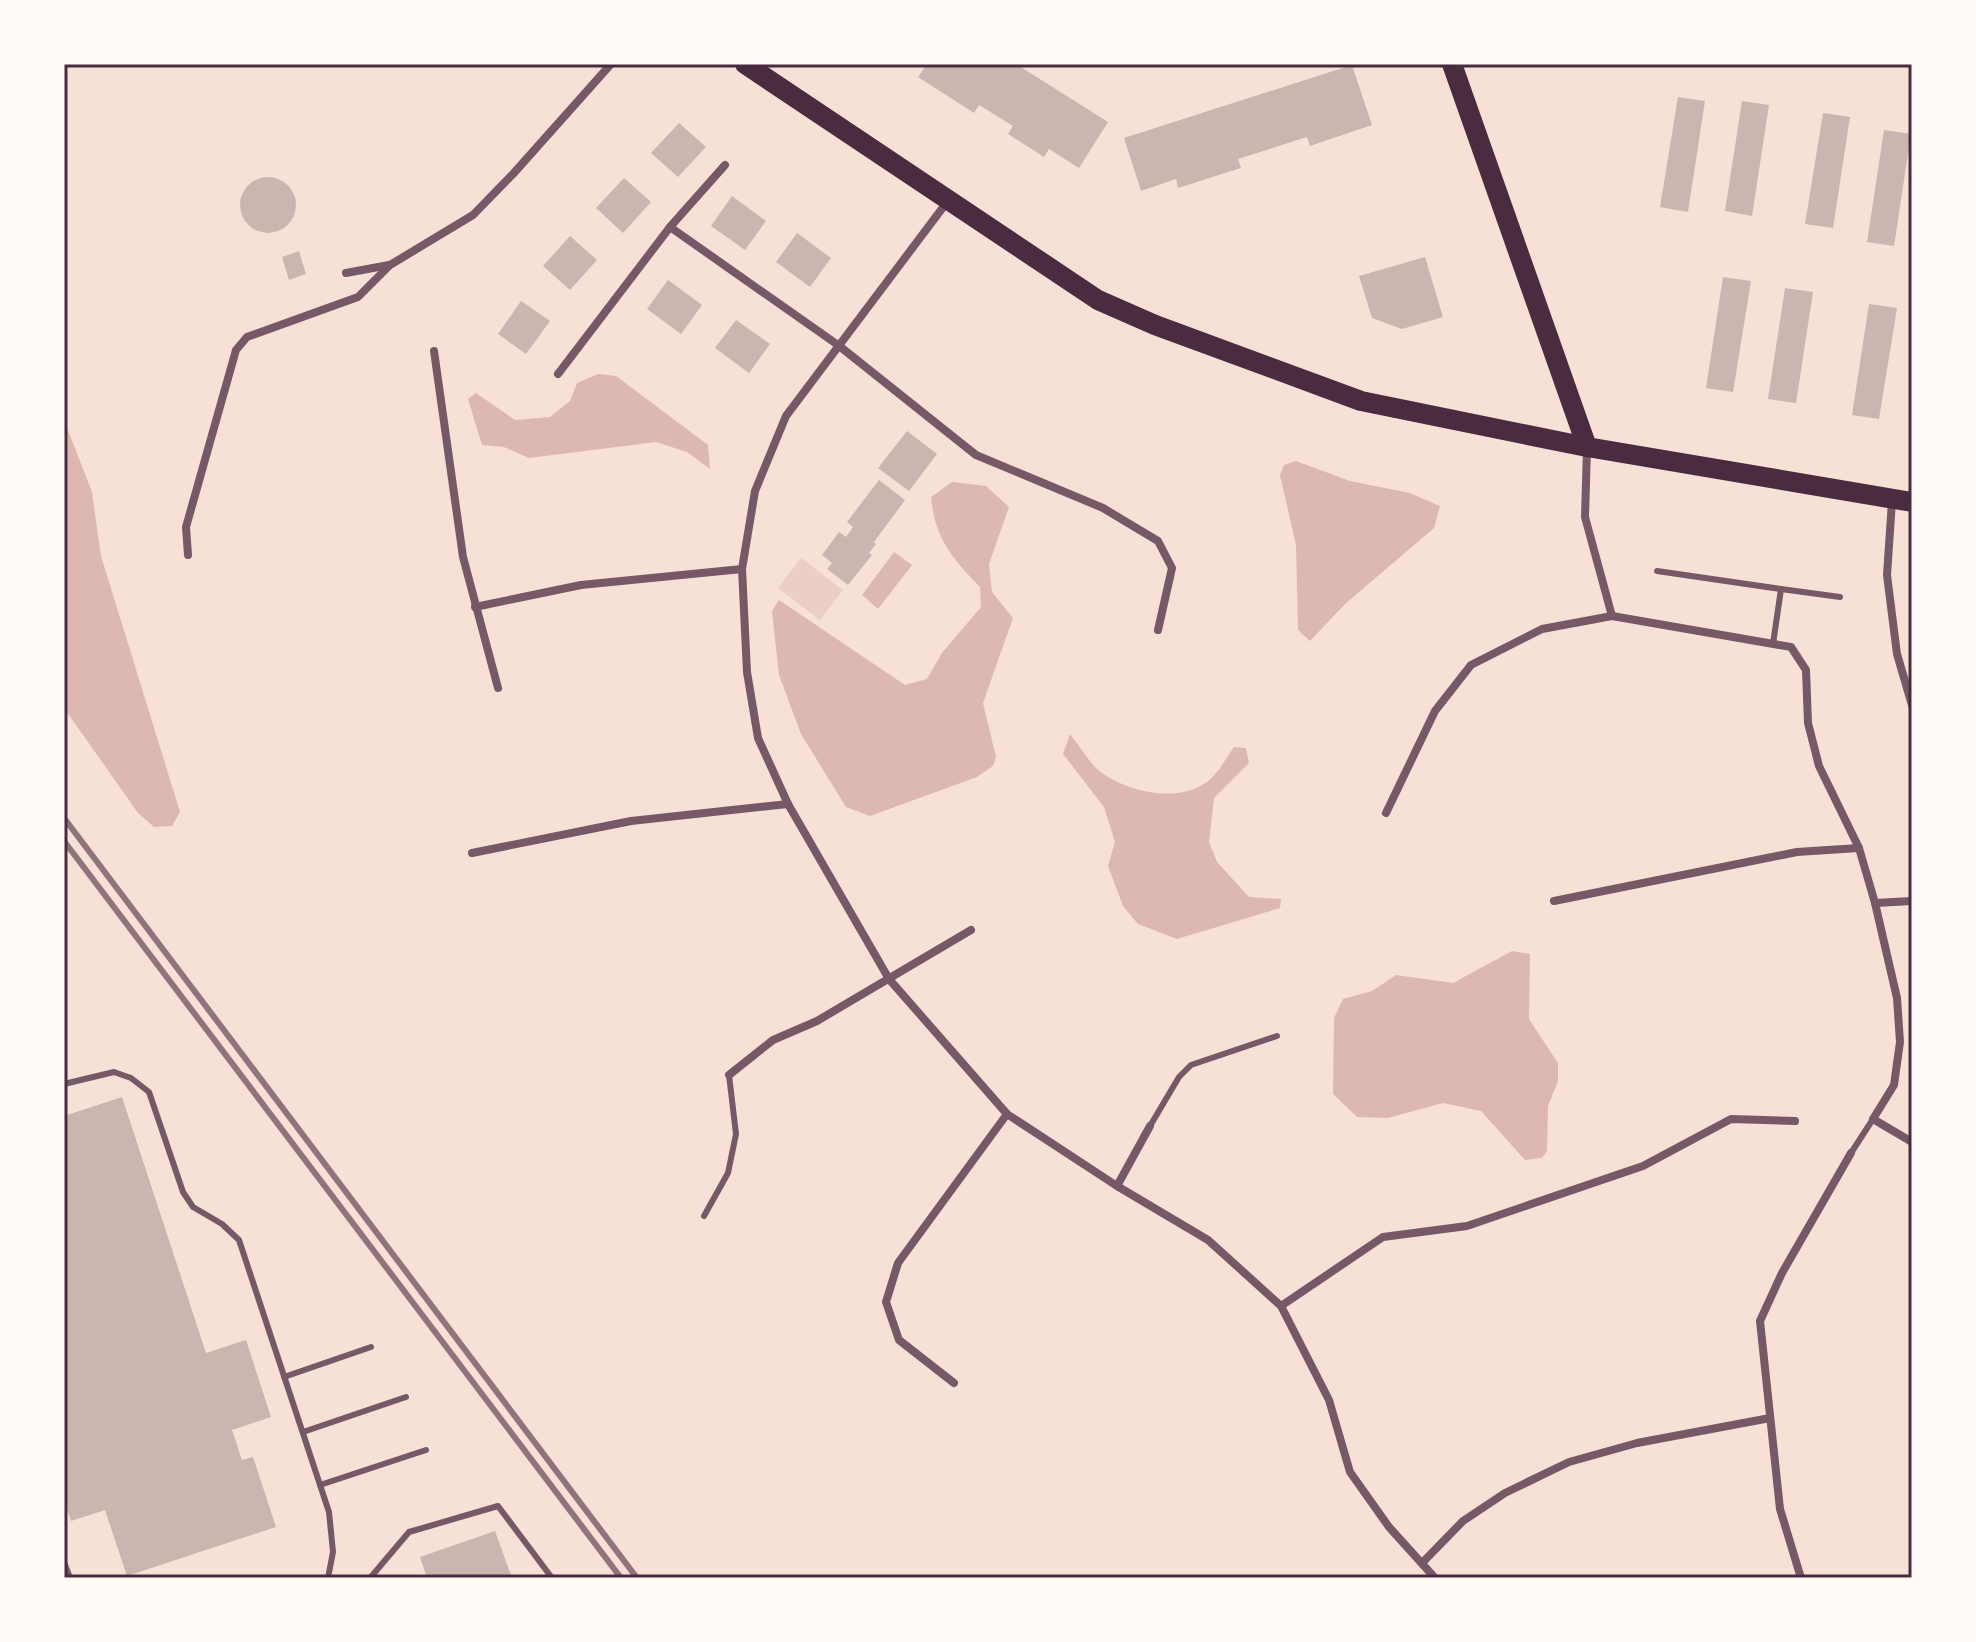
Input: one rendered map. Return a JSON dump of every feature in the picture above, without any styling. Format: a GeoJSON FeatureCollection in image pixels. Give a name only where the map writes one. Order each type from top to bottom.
{"type":"FeatureCollection","features":[{"type":"Feature","properties":{"kind":"main road"},"geometry":{"type":"LineString","coordinates":[[745,64],[1098,300],[1155,325],[1361,401],[1587,447],[1902,501]]}},
{"type":"Feature","properties":{"kind":"main road"},"geometry":{"type":"LineString","coordinates":[[1452,64],[1587,447]]}},
{"type":"Feature","properties":{"kind":"street"},"geometry":{"type":"LineString","coordinates":[[188,555],[186,527],[236,350],[252,334],[358,297],[390,265],[473,215],[611,64]]}},
{"type":"Feature","properties":{"kind":"street"},"geometry":{"type":"LineString","coordinates":[[558,374],[670,227],[725,165]]}},
{"type":"Feature","properties":{"kind":"street"},"geometry":{"type":"LineString","coordinates":[[947,201],[786,416],[755,491],[742,569],[747,672],[758,738],[788,804],[889,979],[1007,1114],[1117,1186],[1208,1240],[1281,1306],[1329,1400],[1350,1472],[1389,1527],[1435,1578]]}},
{"type":"Feature","properties":{"kind":"street"},"geometry":{"type":"LineString","coordinates":[[670,227],[838,345],[976,455],[1103,508],[1158,541],[1172,568],[1158,630]]}},
{"type":"Feature","properties":{"kind":"street"},"geometry":{"type":"LineString","coordinates":[[346,273],[390,265]]}},
{"type":"Feature","properties":{"kind":"street"},"geometry":{"type":"LineString","coordinates":[[434,351],[463,557],[498,688]]}},
{"type":"Feature","properties":{"kind":"street"},"geometry":{"type":"LineString","coordinates":[[1587,447],[1585,517],[1612,616]]}},
{"type":"Feature","properties":{"kind":"street"},"geometry":{"type":"LineString","coordinates":[[1902,501],[1887,575],[1897,654],[1912,705]]}},
{"type":"Feature","properties":{"kind":"street"},"geometry":{"type":"LineString","coordinates":[[475,607],[581,585],[742,569]]}},
{"type":"Feature","properties":{"kind":"street"},"geometry":{"type":"LineString","coordinates":[[1386,813],[1435,711],[1471,665],[1542,629],[1612,616],[1791,647],[1806,670],[1808,723],[1819,766],[1859,848],[1897,998],[1900,1042],[1894,1085],[1873,1119],[1912,1142]]}},
{"type":"Feature","properties":{"kind":"street"},"geometry":{"type":"LineString","coordinates":[[472,853],[631,821],[788,804]]}},
{"type":"Feature","properties":{"kind":"street"},"geometry":{"type":"LineString","coordinates":[[1554,901],[1797,852],[1859,848]]}},
{"type":"Feature","properties":{"kind":"street"},"geometry":{"type":"LineString","coordinates":[[1875,903],[1912,901]]}},
{"type":"Feature","properties":{"kind":"street"},"geometry":{"type":"LineString","coordinates":[[729,1075],[773,1040],[817,1021],[971,930]]}},
{"type":"Feature","properties":{"kind":"street"},"geometry":{"type":"LineString","coordinates":[[954,1383],[899,1340],[886,1302],[898,1263],[1007,1114]]}},
{"type":"Feature","properties":{"kind":"street"},"geometry":{"type":"LineString","coordinates":[[1281,1306],[1383,1237],[1467,1226],[1643,1166],[1731,1119],[1795,1121]]}},
{"type":"Feature","properties":{"kind":"street"},"geometry":{"type":"LineString","coordinates":[[1117,1186],[1150,1126]]}},
{"type":"Feature","properties":{"kind":"street"},"geometry":{"type":"LineString","coordinates":[[1801,1578],[1780,1509],[1760,1321],[1782,1273],[1851,1153]]}},
{"type":"Feature","properties":{"kind":"street"},"geometry":{"type":"LineString","coordinates":[[1423,1562],[1463,1521],[1505,1493],[1569,1462],[1637,1443],[1770,1418]]}},
{"type":"Feature","properties":{"kind":"lane"},"geometry":{"type":"LineString","coordinates":[[1657,571],[1840,597]]}},
{"type":"Feature","properties":{"kind":"lane"},"geometry":{"type":"LineString","coordinates":[[1773,644],[1781,589]]}},
{"type":"Feature","properties":{"kind":"lane"},"geometry":{"type":"LineString","coordinates":[[1150,1126],[1179,1077],[1191,1065],[1277,1036]]}},
{"type":"Feature","properties":{"kind":"lane"},"geometry":{"type":"LineString","coordinates":[[64,1084],[114,1072],[131,1078],[149,1092],[183,1192],[193,1207],[222,1224],[239,1240],[329,1512],[333,1545],[328,1578]]}},
{"type":"Feature","properties":{"kind":"lane"},"geometry":{"type":"LineString","coordinates":[[704,1216],[728,1173],[736,1134],[729,1075]]}},
{"type":"Feature","properties":{"kind":"lane"},"geometry":{"type":"LineString","coordinates":[[1851,1153],[1873,1119]]}},
{"type":"Feature","properties":{"kind":"lane"},"geometry":{"type":"LineString","coordinates":[[284,1377],[371,1347]]}},
{"type":"Feature","properties":{"kind":"lane"},"geometry":{"type":"LineString","coordinates":[[303,1432],[406,1397]]}},
{"type":"Feature","properties":{"kind":"lane"},"geometry":{"type":"LineString","coordinates":[[320,1485],[426,1450]]}},
{"type":"Feature","properties":{"kind":"lane"},"geometry":{"type":"LineString","coordinates":[[370,1578],[409,1532],[498,1506],[552,1578]]}},
{"type":"Feature","properties":{"kind":"lane"},"geometry":{"type":"LineString","coordinates":[[64,1562],[70,1578]]}},
{"type":"Feature","properties":{"kind":"shaded area"},"geometry":{"type":"Polygon","coordinates":[[[598,374],[616,376],[708,445],[710,469],[687,452],[656,442],[529,458],[504,447],[482,445],[468,399],[476,393],[515,420],[550,417],[570,401],[577,383],[598,374]]]}},
{"type":"Feature","properties":{"kind":"shaded area"},"geometry":{"type":"Polygon","coordinates":[[[64,420],[92,492],[101,556],[180,812],[172,826],[154,827],[138,813],[64,708],[64,420]]]}},
{"type":"Feature","properties":{"kind":"shaded area"},"geometry":{"type":"Polygon","coordinates":[[[1296,461],[1350,481],[1410,493],[1440,506],[1434,528],[1345,604],[1310,641],[1298,630],[1296,545],[1280,475],[1284,465],[1296,461]]]}},
{"type":"Feature","properties":{"kind":"shaded area"},"geometry":{"type":"Polygon","coordinates":[[[952,482],[986,486],[1009,507],[989,564],[992,592],[1013,618],[983,703],[996,757],[993,766],[977,777],[870,816],[846,807],[801,734],[779,675],[772,611],[779,600],[905,685],[927,679],[942,653],[981,607],[980,587],[946,547],[936,525],[931,497],[952,482]]]}},
{"type":"Feature","properties":{"kind":"shaded area"},"geometry":{"type":"Polygon","coordinates":[[[894,552],[912,565],[878,609],[862,595],[894,552]]]}},
{"type":"Feature","properties":{"kind":"shaded area"},"geometry":{"type":"Polygon","coordinates":[[[801,558],[843,590],[820,620],[778,588],[801,558]]]}},
{"type":"Feature","properties":{"kind":"shaded area"},"geometry":{"type":"Polygon","coordinates":[[[1070,734],[1093,765],[1109,777],[1136,789],[1166,794],[1195,789],[1207,782],[1234,747],[1246,748],[1249,763],[1214,798],[1209,842],[1217,862],[1249,897],[1281,899],[1280,908],[1177,939],[1138,924],[1123,906],[1108,866],[1115,842],[1104,807],[1063,754],[1070,734]]]}},
{"type":"Feature","properties":{"kind":"shaded area"},"geometry":{"type":"Polygon","coordinates":[[[1512,951],[1530,954],[1529,1019],[1558,1063],[1558,1081],[1548,1106],[1547,1151],[1542,1158],[1525,1160],[1481,1111],[1443,1103],[1388,1118],[1357,1117],[1333,1094],[1334,1018],[1343,999],[1372,991],[1396,975],[1453,983],[1512,951]]]}},
{"type":"Feature","properties":{"kind":"building"},"geometry":{"type":"Polygon","coordinates":[[[927,64],[1016,64],[1108,122],[1079,168],[1049,149],[1044,157],[1008,134],[1013,126],[979,105],[974,113],[918,77],[927,64]]]}},
{"type":"Feature","properties":{"kind":"building"},"geometry":{"type":"Polygon","coordinates":[[[1352,65],[1372,125],[1310,146],[1307,137],[1238,159],[1241,168],[1178,188],[1176,179],[1141,191],[1124,138],[1352,65]]]}},
{"type":"Feature","properties":{"kind":"building"},"geometry":{"type":"Polygon","coordinates":[[[1678,97],[1705,101],[1688,212],[1660,207],[1678,97]]]}},
{"type":"Feature","properties":{"kind":"building"},"geometry":{"type":"Polygon","coordinates":[[[1742,101],[1769,105],[1752,216],[1725,211],[1742,101]]]}},
{"type":"Feature","properties":{"kind":"building"},"geometry":{"type":"Polygon","coordinates":[[[1823,113],[1850,117],[1833,228],[1805,224],[1823,113]]]}},
{"type":"Feature","properties":{"kind":"building"},"geometry":{"type":"Polygon","coordinates":[[[679,123],[706,147],[678,177],[651,153],[679,123]]]}},
{"type":"Feature","properties":{"kind":"building"},"geometry":{"type":"Polygon","coordinates":[[[1884,130],[1911,134],[1894,246],[1867,242],[1884,130]]]}},
{"type":"Feature","properties":{"kind":"building"},"geometry":{"type":"Polygon","coordinates":[[[268,177],[288,185],[296,205],[288,225],[268,233],[248,225],[240,205],[248,185],[268,177]]]}},
{"type":"Feature","properties":{"kind":"building"},"geometry":{"type":"Polygon","coordinates":[[[624,178],[651,202],[623,233],[596,208],[624,178]]]}},
{"type":"Feature","properties":{"kind":"building"},"geometry":{"type":"Polygon","coordinates":[[[732,196],[766,221],[745,250],[711,226],[732,196]]]}},
{"type":"Feature","properties":{"kind":"building"},"geometry":{"type":"Polygon","coordinates":[[[797,233],[831,258],[810,287],[776,262],[797,233]]]}},
{"type":"Feature","properties":{"kind":"building"},"geometry":{"type":"Polygon","coordinates":[[[570,236],[597,260],[570,290],[543,266],[570,236]]]}},
{"type":"Feature","properties":{"kind":"building"},"geometry":{"type":"Polygon","coordinates":[[[299,251],[306,274],[289,280],[282,257],[299,251]]]}},
{"type":"Feature","properties":{"kind":"building"},"geometry":{"type":"Polygon","coordinates":[[[1425,257],[1443,317],[1402,329],[1372,318],[1359,276],[1425,257]]]}},
{"type":"Feature","properties":{"kind":"building"},"geometry":{"type":"Polygon","coordinates":[[[1723,277],[1751,281],[1733,392],[1706,388],[1723,277]]]}},
{"type":"Feature","properties":{"kind":"building"},"geometry":{"type":"Polygon","coordinates":[[[668,280],[702,305],[681,334],[647,309],[668,280]]]}},
{"type":"Feature","properties":{"kind":"building"},"geometry":{"type":"Polygon","coordinates":[[[1785,288],[1813,292],[1796,403],[1768,399],[1785,288]]]}},
{"type":"Feature","properties":{"kind":"building"},"geometry":{"type":"Polygon","coordinates":[[[521,301],[550,321],[526,354],[498,334],[521,301]]]}},
{"type":"Feature","properties":{"kind":"building"},"geometry":{"type":"Polygon","coordinates":[[[1869,304],[1897,308],[1879,419],[1852,415],[1869,304]]]}},
{"type":"Feature","properties":{"kind":"building"},"geometry":{"type":"Polygon","coordinates":[[[736,320],[770,344],[749,373],[715,348],[736,320]]]}},
{"type":"Feature","properties":{"kind":"building"},"geometry":{"type":"Polygon","coordinates":[[[907,431],[937,454],[909,491],[878,468],[907,431]]]}},
{"type":"Feature","properties":{"kind":"building"},"geometry":{"type":"Polygon","coordinates":[[[879,480],[905,500],[874,542],[876,544],[869,553],[872,555],[848,585],[827,569],[832,563],[822,555],[839,532],[846,537],[853,527],[847,522],[879,480]]]}},
{"type":"Feature","properties":{"kind":"building"},"geometry":{"type":"Polygon","coordinates":[[[122,1097],[206,1353],[246,1340],[271,1417],[232,1430],[242,1460],[253,1457],[276,1527],[127,1576],[105,1510],[71,1521],[64,1500],[64,1116],[122,1097]]]}},
{"type":"Feature","properties":{"kind":"building"},"geometry":{"type":"Polygon","coordinates":[[[495,1531],[512,1578],[427,1578],[420,1557],[495,1531]]]}},
{"type":"Feature","properties":{"kind":"railway"},"geometry":{"type":"LineString","coordinates":[[64,818],[637,1578]]}},
{"type":"Feature","properties":{"kind":"railway"},"geometry":{"type":"LineString","coordinates":[[64,841],[621,1578]]}}]}
